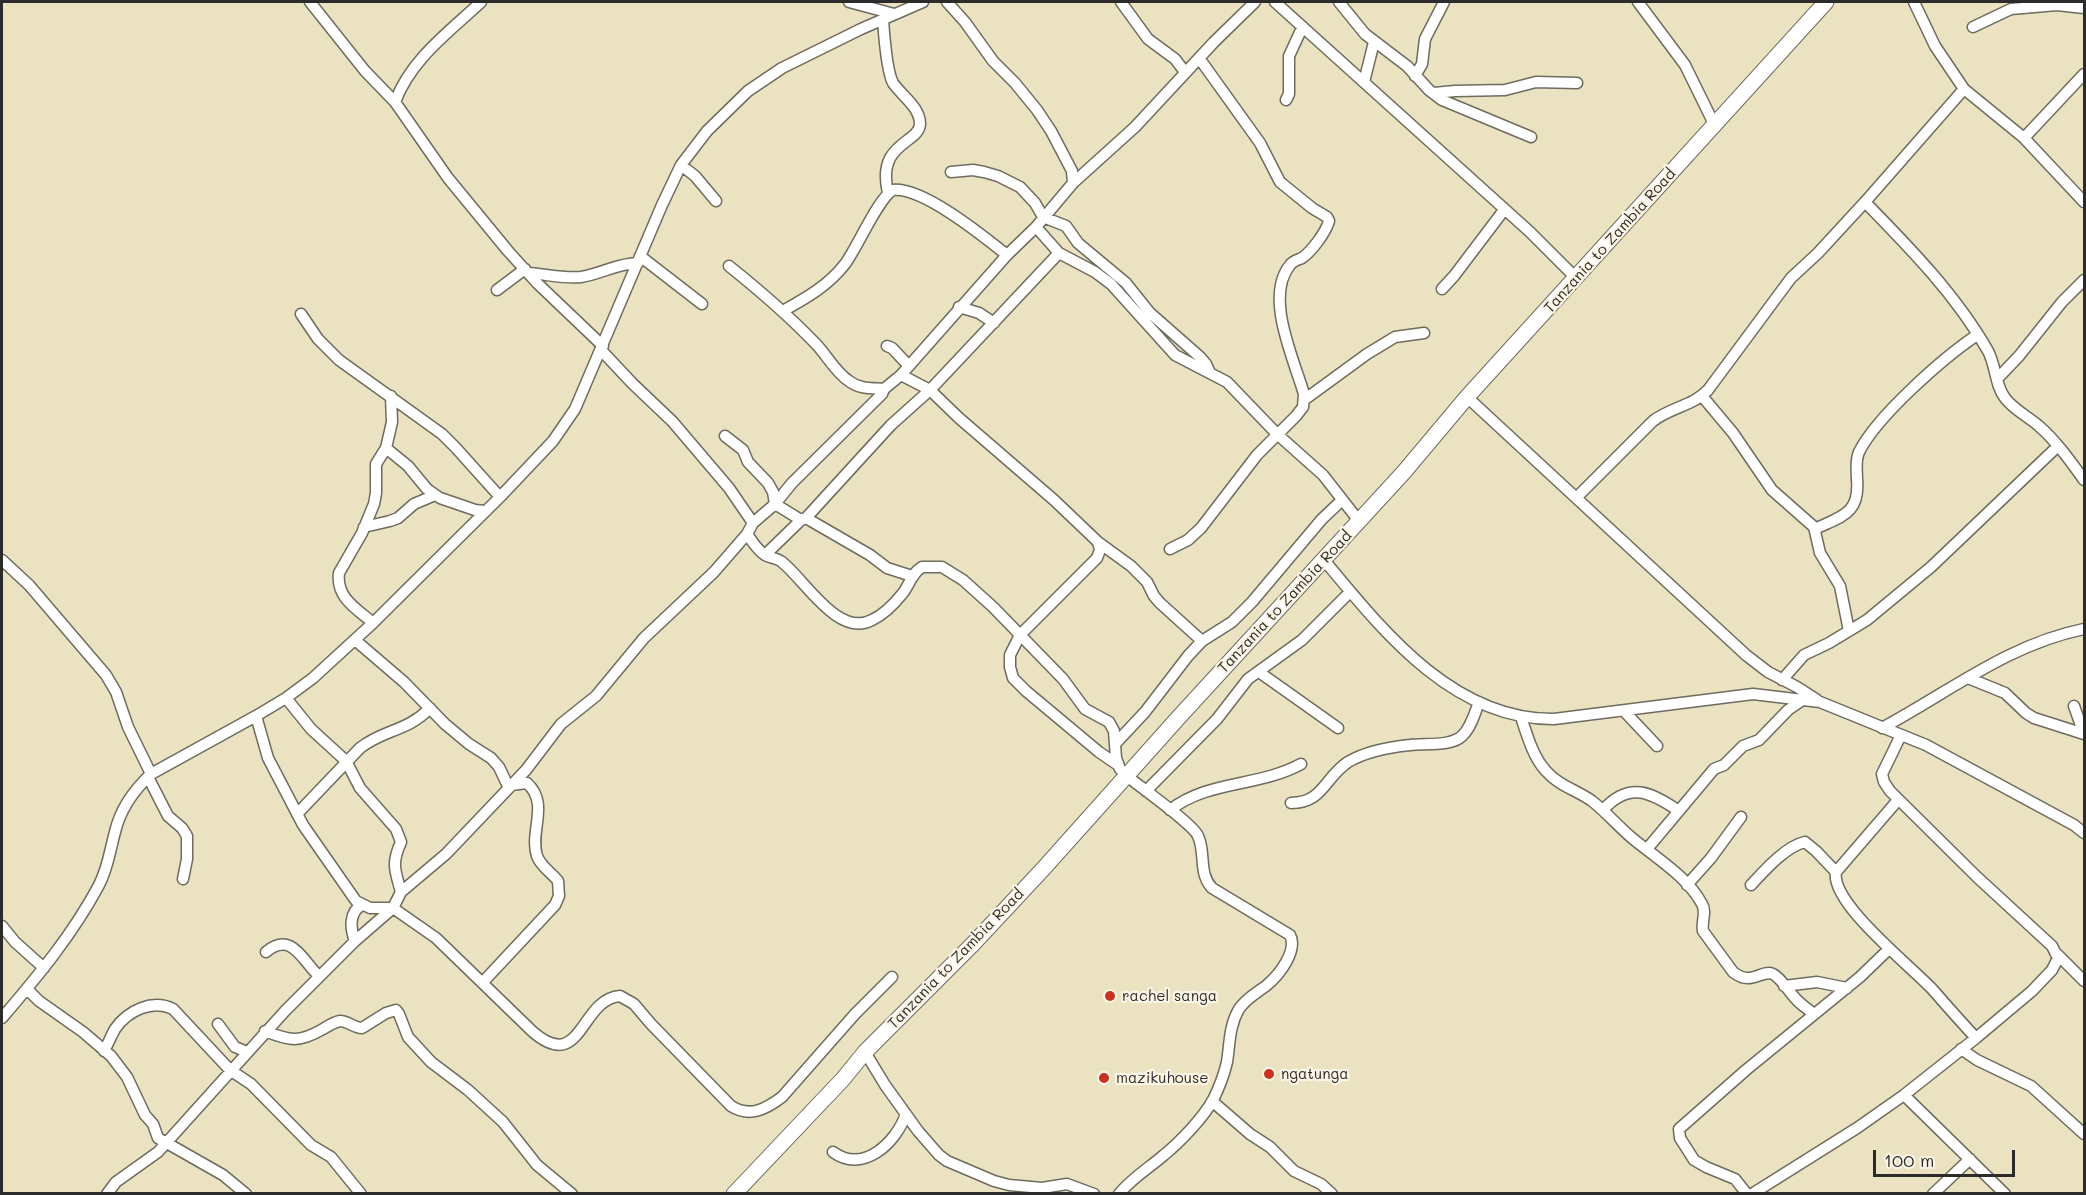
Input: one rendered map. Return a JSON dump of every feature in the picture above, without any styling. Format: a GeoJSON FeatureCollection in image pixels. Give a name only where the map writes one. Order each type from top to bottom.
{"type":"FeatureCollection","features":[{"type":"Feature","properties":{"kind":"highway","name":"Tanzania to Zambia Road"},"geometry":{"type":"LineString","coordinates":[[734,1194],[843,1079],[865,1052],[988,928],[1122,771],[1404,472],[1467,398],[1826,2]]}},
{"type":"Feature","properties":{"kind":"street"},"geometry":{"type":"LineString","coordinates":[[312,2],[365,71],[395,102],[448,178],[526,271],[602,348],[632,383],[672,421],[729,488],[753,523]]}},
{"type":"Feature","properties":{"kind":"street"},"geometry":{"type":"LineString","coordinates":[[395,102],[400,88],[426,53],[481,2]]}},
{"type":"Feature","properties":{"kind":"street"},"geometry":{"type":"LineString","coordinates":[[849,2],[894,14]]}},
{"type":"Feature","properties":{"kind":"street"},"geometry":{"type":"LineString","coordinates":[[2,1018],[44,968],[73,928],[99,886],[123,810],[149,775],[256,716],[313,678],[373,623],[500,497],[542,453],[570,418],[681,165],[714,123],[758,84],[782,68],[923,2]]}},
{"type":"Feature","properties":{"kind":"street"},"geometry":{"type":"LineString","coordinates":[[947,2],[993,61],[1037,110],[1072,171],[1073,183]]}},
{"type":"Feature","properties":{"kind":"street"},"geometry":{"type":"LineString","coordinates":[[1121,2],[1148,39],[1175,59],[1185,72]]}},
{"type":"Feature","properties":{"kind":"street"},"geometry":{"type":"LineString","coordinates":[[107,1194],[117,1182],[158,1152],[265,1031],[355,941],[393,908],[401,892],[446,854],[538,755],[561,724],[596,696],[644,638],[714,572],[747,534],[753,523],[776,504],[792,483],[838,439],[882,394],[884,389],[901,375],[959,307],[1036,227],[1073,183],[1135,127],[1185,72],[1255,2]]}},
{"type":"Feature","properties":{"kind":"street"},"geometry":{"type":"LineString","coordinates":[[1275,2],[1554,254],[1576,278]]}},
{"type":"Feature","properties":{"kind":"street"},"geometry":{"type":"LineString","coordinates":[[1339,2],[1365,34],[1407,66],[1434,93],[1453,106],[1531,137]]}},
{"type":"Feature","properties":{"kind":"street"},"geometry":{"type":"LineString","coordinates":[[1415,76],[1422,63],[1425,39],[1444,2]]}},
{"type":"Feature","properties":{"kind":"street"},"geometry":{"type":"LineString","coordinates":[[1638,2],[1684,65],[1715,126]]}},
{"type":"Feature","properties":{"kind":"street"},"geometry":{"type":"LineString","coordinates":[[1914,2],[1935,46],[1964,89],[2024,138],[2085,202]]}},
{"type":"Feature","properties":{"kind":"street"},"geometry":{"type":"LineString","coordinates":[[1972,27],[2011,9],[2057,5],[2085,8]]}},
{"type":"Feature","properties":{"kind":"street"},"geometry":{"type":"LineString","coordinates":[[883,20],[890,77],[917,111],[920,127],[916,134],[900,145],[887,164],[885,175],[888,193]]}},
{"type":"Feature","properties":{"kind":"street"},"geometry":{"type":"LineString","coordinates":[[1286,100],[1289,94],[1289,56],[1302,28]]}},
{"type":"Feature","properties":{"kind":"street"},"geometry":{"type":"LineString","coordinates":[[1364,82],[1374,42]]}},
{"type":"Feature","properties":{"kind":"street"},"geometry":{"type":"LineString","coordinates":[[1170,549],[1193,537],[1257,454],[1303,407],[1304,400],[1280,312],[1279,293],[1291,264],[1307,253],[1329,225],[1329,220],[1280,182],[1260,143],[1199,58]]}},
{"type":"Feature","properties":{"kind":"street"},"geometry":{"type":"LineString","coordinates":[[2024,138],[2085,74]]}},
{"type":"Feature","properties":{"kind":"street"},"geometry":{"type":"LineString","coordinates":[[1434,93],[1505,90],[1536,82],[1577,83]]}},
{"type":"Feature","properties":{"kind":"street"},"geometry":{"type":"LineString","coordinates":[[1577,497],[1653,421],[1665,412],[1702,396],[1791,278],[1865,202],[1964,89]]}},
{"type":"Feature","properties":{"kind":"street"},"geometry":{"type":"LineString","coordinates":[[681,165],[716,201]]}},
{"type":"Feature","properties":{"kind":"street"},"geometry":{"type":"LineString","coordinates":[[951,172],[973,170],[998,176],[1020,187],[1035,203],[1043,217],[1065,226],[1078,243],[1126,283],[1150,313],[1200,357],[1210,373]]}},
{"type":"Feature","properties":{"kind":"street"},"geometry":{"type":"LineString","coordinates":[[783,311],[820,290],[839,272],[888,193],[894,189],[903,190],[946,210],[1007,255]]}},
{"type":"Feature","properties":{"kind":"street"},"geometry":{"type":"LineString","coordinates":[[1865,202],[1939,281],[1988,351],[2004,398],[2041,428],[2085,480]]}},
{"type":"Feature","properties":{"kind":"street"},"geometry":{"type":"LineString","coordinates":[[1442,289],[1504,210]]}},
{"type":"Feature","properties":{"kind":"street"},"geometry":{"type":"LineString","coordinates":[[1036,227],[1059,253],[1095,272],[1111,284],[1175,355],[1227,382],[1277,434],[1323,475],[1359,521]]}},
{"type":"Feature","properties":{"kind":"street"},"geometry":{"type":"LineString","coordinates":[[765,555],[803,519],[891,425],[930,390],[1059,253]]}},
{"type":"Feature","properties":{"kind":"street"},"geometry":{"type":"LineString","coordinates":[[497,290],[526,271],[565,278],[581,277],[598,274],[639,260],[702,304]]}},
{"type":"Feature","properties":{"kind":"street"},"geometry":{"type":"LineString","coordinates":[[729,266],[783,311],[823,351],[839,373],[849,382],[861,387],[884,389]]}},
{"type":"Feature","properties":{"kind":"street"},"geometry":{"type":"LineString","coordinates":[[1998,378],[2019,356],[2062,302],[2085,280]]}},
{"type":"Feature","properties":{"kind":"street"},"geometry":{"type":"LineString","coordinates":[[959,307],[978,313],[994,323]]}},
{"type":"Feature","properties":{"kind":"street"},"geometry":{"type":"LineString","coordinates":[[301,314],[318,339],[339,360],[442,434],[500,497]]}},
{"type":"Feature","properties":{"kind":"street"},"geometry":{"type":"LineString","coordinates":[[1304,400],[1395,337],[1424,333]]}},
{"type":"Feature","properties":{"kind":"street"},"geometry":{"type":"LineString","coordinates":[[1815,529],[1847,514],[1853,508],[1858,494],[1856,461],[1859,452],[1886,416],[1903,398],[1977,335]]}},
{"type":"Feature","properties":{"kind":"street"},"geometry":{"type":"LineString","coordinates":[[887,346],[892,348],[909,366]]}},
{"type":"Feature","properties":{"kind":"street"},"geometry":{"type":"LineString","coordinates":[[901,375],[930,390],[1098,542],[1131,566],[1147,582],[1160,603],[1202,641]]}},
{"type":"Feature","properties":{"kind":"street"},"geometry":{"type":"LineString","coordinates":[[373,623],[349,602],[339,588],[339,573],[364,527],[376,493],[376,464],[386,448],[392,422],[391,396]]}},
{"type":"Feature","properties":{"kind":"street"},"geometry":{"type":"LineString","coordinates":[[1702,396],[1733,433],[1772,490],[1815,529],[1820,553],[1840,586],[1850,631]]}},
{"type":"Feature","properties":{"kind":"street"},"geometry":{"type":"LineString","coordinates":[[1467,398],[1746,655],[1768,672],[1820,702]]}},
{"type":"Feature","properties":{"kind":"street"},"geometry":{"type":"LineString","coordinates":[[725,436],[743,450],[748,462],[768,483],[776,504],[870,555],[887,568],[912,576]]}},
{"type":"Feature","properties":{"kind":"street"},"geometry":{"type":"LineString","coordinates":[[1782,680],[1807,653],[1850,631],[1931,567],[2058,446]]}},
{"type":"Feature","properties":{"kind":"street"},"geometry":{"type":"LineString","coordinates":[[386,448],[408,466],[435,495],[458,505],[485,511]]}},
{"type":"Feature","properties":{"kind":"street"},"geometry":{"type":"LineString","coordinates":[[364,527],[398,518],[414,504],[435,495]]}},
{"type":"Feature","properties":{"kind":"street"},"geometry":{"type":"LineString","coordinates":[[1115,744],[1145,712],[1188,656],[1202,641],[1232,622],[1252,602],[1322,519],[1342,500]]}},
{"type":"Feature","properties":{"kind":"street"},"geometry":{"type":"LineString","coordinates":[[747,534],[765,555],[780,560],[829,610],[840,619],[853,624],[866,623],[885,611],[902,594],[912,576],[922,567],[939,566],[946,569],[978,593],[1020,635],[1063,679],[1085,709],[1109,722],[1114,731],[1122,771]]}},
{"type":"Feature","properties":{"kind":"street"},"geometry":{"type":"LineString","coordinates":[[1098,542],[1100,550],[1097,558],[1020,635],[1012,648],[1009,660],[1013,678],[1194,829],[1202,846],[1204,877],[1212,888],[1284,930],[1293,939],[1291,953],[1275,977],[1245,1002],[1236,1016],[1231,1028],[1226,1068],[1212,1101],[1197,1122],[1172,1148],[1133,1179],[1119,1194]]}},
{"type":"Feature","properties":{"kind":"street"},"geometry":{"type":"LineString","coordinates":[[2,560],[29,585],[106,675],[116,692],[128,726],[168,816],[182,828],[187,836],[187,859],[183,879]]}},
{"type":"Feature","properties":{"kind":"street"},"geometry":{"type":"LineString","coordinates":[[1323,560],[1397,643],[1427,670],[1479,702],[1521,717],[1554,718],[1753,694],[1820,702],[1926,745],[2085,833]]}},
{"type":"Feature","properties":{"kind":"street"},"geometry":{"type":"LineString","coordinates":[[1146,791],[1217,719],[1248,679],[1302,640],[1350,592]]}},
{"type":"Feature","properties":{"kind":"street"},"geometry":{"type":"LineString","coordinates":[[1882,728],[1995,661],[2037,642],[2085,629]]}},
{"type":"Feature","properties":{"kind":"street"},"geometry":{"type":"LineString","coordinates":[[355,640],[404,682],[452,730],[491,758],[499,767],[507,784],[527,783],[536,794],[539,811],[537,854],[547,871],[558,881],[559,893],[555,905],[483,982]]}},
{"type":"Feature","properties":{"kind":"street"},"geometry":{"type":"LineString","coordinates":[[1259,672],[1338,728]]}},
{"type":"Feature","properties":{"kind":"street"},"geometry":{"type":"LineString","coordinates":[[1968,678],[2005,693],[2034,718],[2085,734]]}},
{"type":"Feature","properties":{"kind":"street"},"geometry":{"type":"LineString","coordinates":[[286,698],[311,729],[346,761],[360,788],[401,837],[395,872],[401,892]]}},
{"type":"Feature","properties":{"kind":"street"},"geometry":{"type":"LineString","coordinates":[[1647,849],[1715,768],[1724,765],[1743,746],[1760,740],[1788,710],[1804,699]]}},
{"type":"Feature","properties":{"kind":"street"},"geometry":{"type":"LineString","coordinates":[[1291,803],[1311,800],[1338,770],[1350,761],[1365,755],[1410,745],[1451,742],[1460,739],[1466,734],[1479,702]]}},
{"type":"Feature","properties":{"kind":"street"},"geometry":{"type":"LineString","coordinates":[[2074,706],[2085,734]]}},
{"type":"Feature","properties":{"kind":"street"},"geometry":{"type":"LineString","coordinates":[[297,814],[346,761],[371,740],[409,725],[421,718],[430,708]]}},
{"type":"Feature","properties":{"kind":"street"},"geometry":{"type":"LineString","coordinates":[[1624,711],[1657,746]]}},
{"type":"Feature","properties":{"kind":"street"},"geometry":{"type":"LineString","coordinates":[[256,716],[268,758],[306,831],[356,901],[370,908],[393,908],[436,938],[532,1032],[554,1046],[568,1042],[607,1000],[616,996],[625,998],[634,1004],[731,1106],[750,1113],[770,1106],[782,1097],[855,1014],[892,977]]}},
{"type":"Feature","properties":{"kind":"street"},"geometry":{"type":"LineString","coordinates":[[1521,717],[1530,742],[1546,771],[1555,780],[1603,810],[1687,885],[1704,907],[1702,927],[1705,934],[1733,972],[1749,978],[1771,974],[1796,1000],[1814,1014]]}},
{"type":"Feature","properties":{"kind":"street"},"geometry":{"type":"LineString","coordinates":[[1901,735],[1882,776],[1890,791],[2052,946],[2057,954],[2085,981]]}},
{"type":"Feature","properties":{"kind":"street"},"geometry":{"type":"LineString","coordinates":[[1170,810],[1198,793],[1230,784],[1274,777],[1301,764]]}},
{"type":"Feature","properties":{"kind":"street"},"geometry":{"type":"LineString","coordinates":[[1603,810],[1609,803],[1623,795],[1637,792],[1654,796],[1679,811]]}},
{"type":"Feature","properties":{"kind":"street"},"geometry":{"type":"LineString","coordinates":[[1898,800],[1836,872],[1835,881],[1838,891],[1849,906],[1932,989],[1976,1038]]}},
{"type":"Feature","properties":{"kind":"street"},"geometry":{"type":"LineString","coordinates":[[1687,885],[1711,858],[1741,817]]}},
{"type":"Feature","properties":{"kind":"street"},"geometry":{"type":"LineString","coordinates":[[1751,885],[1770,865],[1798,843],[1805,842],[1812,847],[1836,872]]}},
{"type":"Feature","properties":{"kind":"street"},"geometry":{"type":"LineString","coordinates":[[355,941],[352,935],[351,914],[362,905]]}},
{"type":"Feature","properties":{"kind":"street"},"geometry":{"type":"LineString","coordinates":[[2,926],[15,942],[44,968]]}},
{"type":"Feature","properties":{"kind":"street"},"geometry":{"type":"LineString","coordinates":[[266,952],[275,945],[289,946],[301,954],[319,976]]}},
{"type":"Feature","properties":{"kind":"street"},"geometry":{"type":"LineString","coordinates":[[1747,1194],[1735,1179],[1694,1160],[1678,1131],[1712,1099],[1847,988],[1889,948]]}},
{"type":"Feature","properties":{"kind":"street"},"geometry":{"type":"LineString","coordinates":[[1752,1194],[1857,1128],[1904,1095],[1976,1038],[2045,978],[2057,963],[2057,954]]}},
{"type":"Feature","properties":{"kind":"street"},"geometry":{"type":"LineString","coordinates":[[1784,986],[1817,982],[1847,988]]}},
{"type":"Feature","properties":{"kind":"street"},"geometry":{"type":"LineString","coordinates":[[27,989],[111,1056],[127,1077],[145,1115],[153,1124],[158,1138],[223,1175],[246,1194]]}},
{"type":"Feature","properties":{"kind":"street"},"geometry":{"type":"LineString","coordinates":[[104,1051],[124,1019],[154,1004],[173,1009],[230,1070],[251,1084],[309,1143],[331,1157],[361,1194]]}},
{"type":"Feature","properties":{"kind":"street"},"geometry":{"type":"LineString","coordinates":[[265,1031],[284,1038],[300,1040],[337,1022],[344,1021],[362,1028],[386,1012],[396,1011],[408,1037],[431,1062],[498,1117],[537,1165],[572,1194]]}},
{"type":"Feature","properties":{"kind":"street"},"geometry":{"type":"LineString","coordinates":[[218,1024],[235,1047],[246,1052]]}},
{"type":"Feature","properties":{"kind":"street"},"geometry":{"type":"LineString","coordinates":[[1961,1049],[1977,1060],[2031,1086],[2085,1134]]}},
{"type":"Feature","properties":{"kind":"street"},"geometry":{"type":"LineString","coordinates":[[865,1052],[906,1114],[939,1155],[1007,1189],[1042,1188],[1064,1184],[1094,1194]]}},
{"type":"Feature","properties":{"kind":"street"},"geometry":{"type":"LineString","coordinates":[[1904,1095],[2005,1194]]}},
{"type":"Feature","properties":{"kind":"street"},"geometry":{"type":"LineString","coordinates":[[1212,1101],[1250,1134],[1274,1151],[1294,1171],[1320,1184],[1332,1194]]}},
{"type":"Feature","properties":{"kind":"street"},"geometry":{"type":"LineString","coordinates":[[833,1152],[847,1160],[867,1158],[891,1141],[906,1114]]}},
{"type":"Feature","properties":{"kind":"street"},"geometry":{"type":"LineString","coordinates":[[1933,1194],[1970,1159]]}},
{"type":"Feature","properties":{"kind":"place","name":"rachel sanga"},"geometry":{"type":"Point","coordinates":[1110,996]}},
{"type":"Feature","properties":{"kind":"place","name":"ngatunga"},"geometry":{"type":"Point","coordinates":[1269,1074]}},
{"type":"Feature","properties":{"kind":"place","name":"mazikuhouse"},"geometry":{"type":"Point","coordinates":[1104,1078]}}]}
